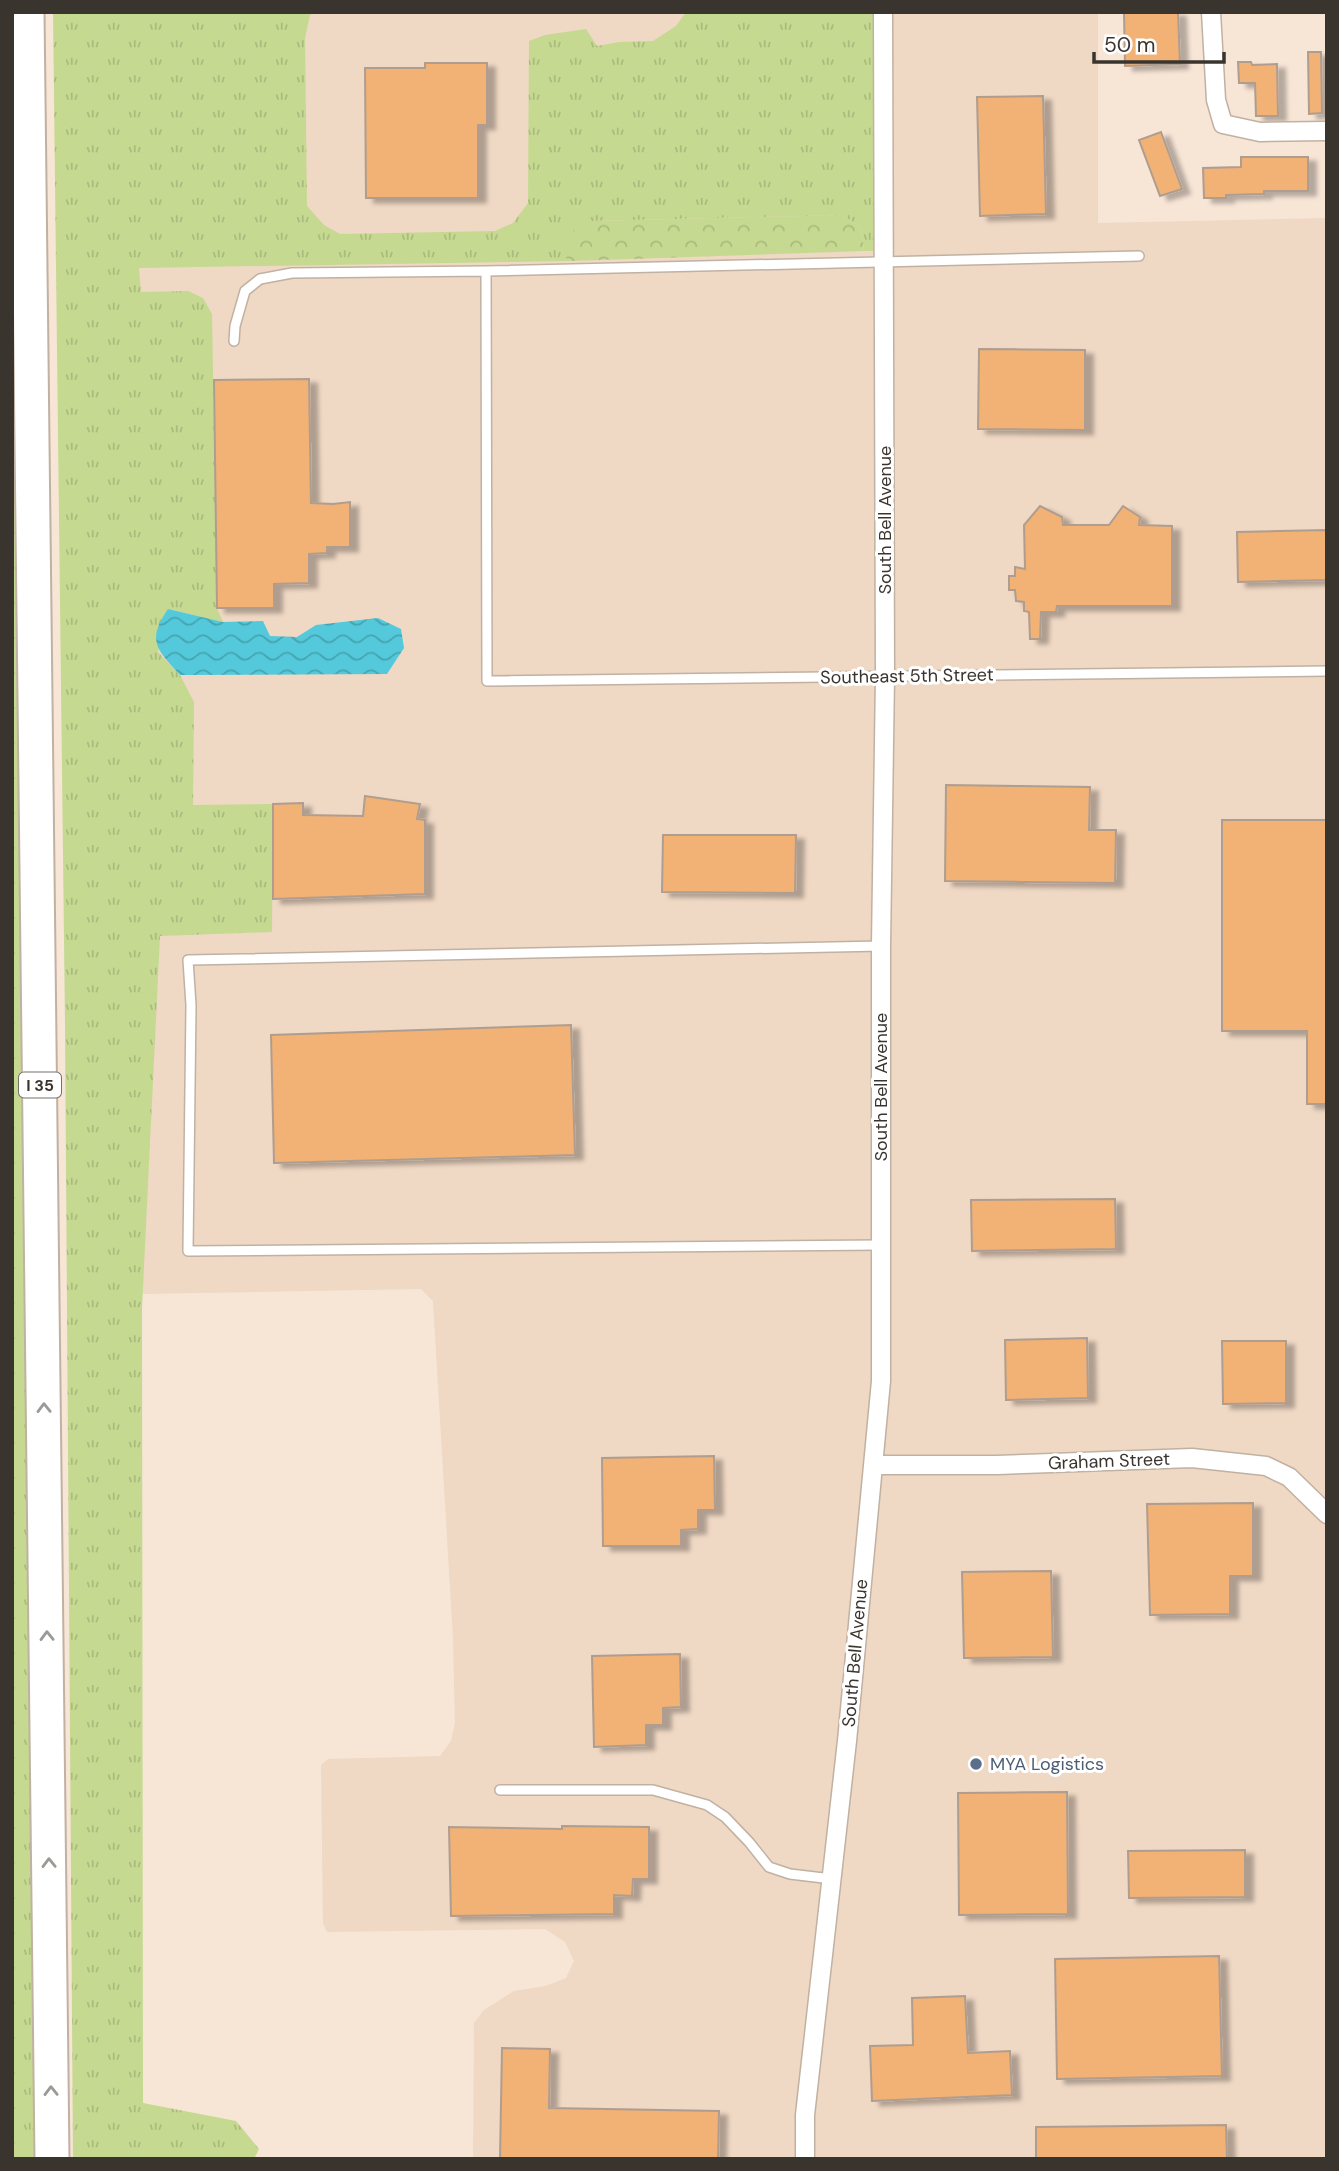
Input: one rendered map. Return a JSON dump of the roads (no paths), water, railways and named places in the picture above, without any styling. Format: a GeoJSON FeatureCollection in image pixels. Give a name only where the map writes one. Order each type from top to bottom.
{"type":"FeatureCollection","features":[{"type":"Feature","properties":{"kind":"highway","name":"I 35"},"geometry":{"type":"LineString","coordinates":[[27,12],[52,2159]]}},
{"type":"Feature","properties":{"kind":"street","name":"South Bell Avenue"},"geometry":{"type":"LineString","coordinates":[[805,2159],[805,2115],[832,1879],[881,1381],[881,946],[885,676],[883,12]]}},
{"type":"Feature","properties":{"kind":"street"},"geometry":{"type":"LineString","coordinates":[[1211,12],[1216,100],[1223,124],[1260,132],[1327,131]]}},
{"type":"Feature","properties":{"kind":"street","name":"Graham Street"},"geometry":{"type":"LineString","coordinates":[[873,1465],[997,1465],[1192,1458],[1266,1466],[1289,1477],[1327,1514]]}},
{"type":"Feature","properties":{"kind":"lane"},"geometry":{"type":"LineString","coordinates":[[234,341],[235,326],[245,291],[260,279],[292,273],[1139,256]]}},
{"type":"Feature","properties":{"kind":"lane","name":"Southeast 5th Street"},"geometry":{"type":"LineString","coordinates":[[486,271],[488,681],[1327,671]]}},
{"type":"Feature","properties":{"kind":"lane"},"geometry":{"type":"LineString","coordinates":[[881,946],[188,960],[191,1005],[188,1251],[881,1245]]}},
{"type":"Feature","properties":{"kind":"lane"},"geometry":{"type":"LineString","coordinates":[[500,1790],[653,1790],[707,1805],[726,1817],[769,1867],[790,1874],[832,1879]]}},
{"type":"Feature","properties":{"kind":"water"},"geometry":{"type":"Polygon","coordinates":[[[168,609],[223,622],[263,621],[270,636],[297,637],[316,625],[378,618],[401,629],[404,648],[387,674],[180,675],[165,659],[157,645],[157,629],[168,609]]]}},
{"type":"Feature","properties":{"kind":"place","name":"MYA Logistics"},"geometry":{"type":"Point","coordinates":[976,1764]}}]}
